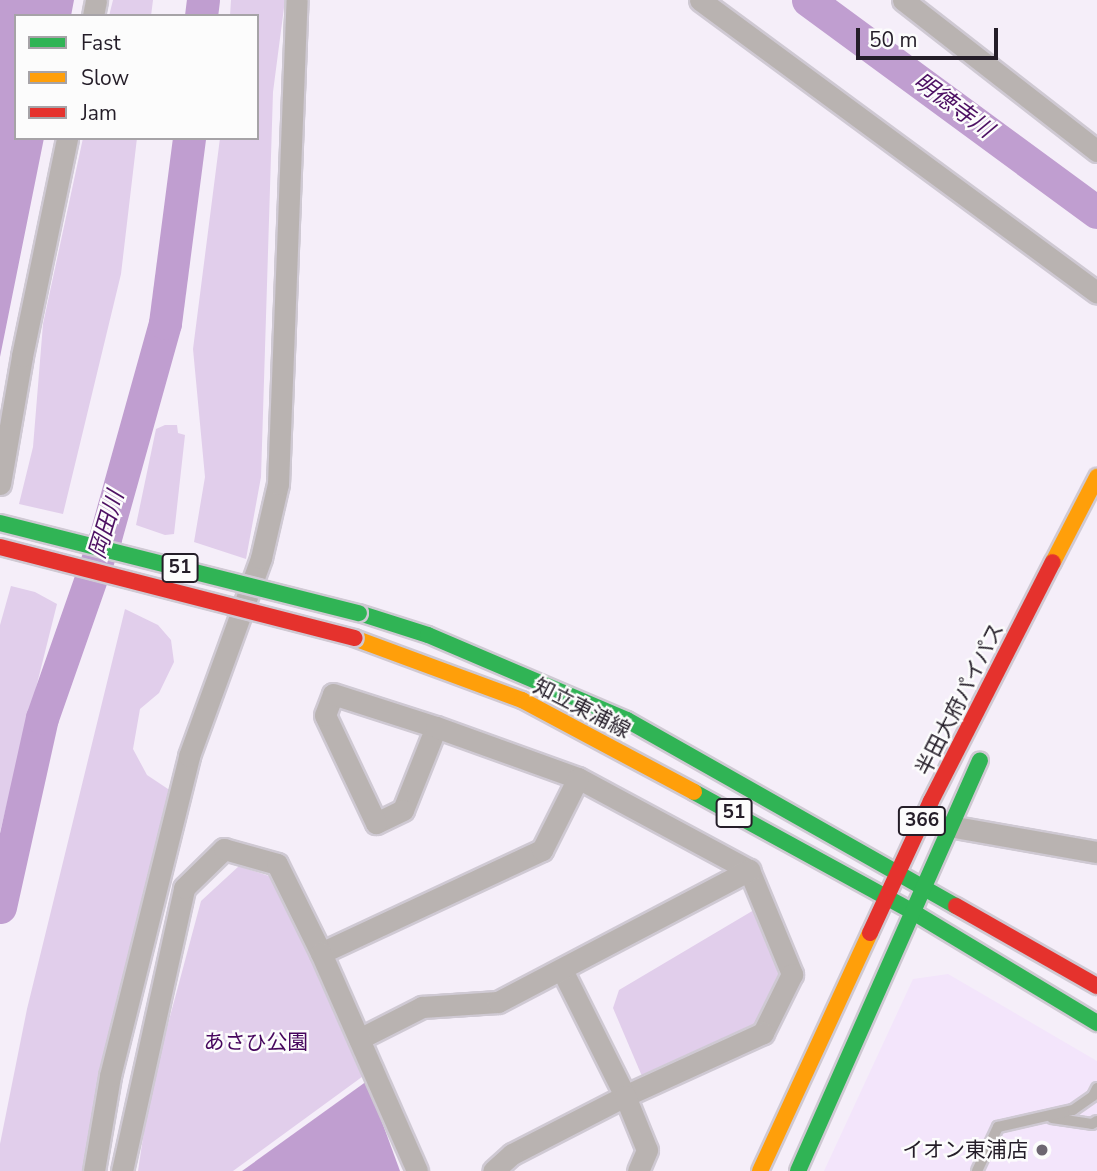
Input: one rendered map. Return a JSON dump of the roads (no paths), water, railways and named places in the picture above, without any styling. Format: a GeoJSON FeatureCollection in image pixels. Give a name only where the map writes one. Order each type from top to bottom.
{"type":"FeatureCollection","features":[{"type":"Feature","properties":{"kind":"main road","name":"半田大府パイパス"},"geometry":{"type":"LineString","coordinates":[[760,1171],[931,801],[1097,477]]}},
{"type":"Feature","properties":{"kind":"main road"},"geometry":{"type":"LineString","coordinates":[[1085,537],[1097,512]]}},
{"type":"Feature","properties":{"kind":"main road","name":"知立東浦線"},"geometry":{"type":"LineString","coordinates":[[0,523],[359,613],[440,639],[627,720],[1097,986]]}},
{"type":"Feature","properties":{"kind":"main road","name":"知立東浦線"},"geometry":{"type":"LineString","coordinates":[[0,547],[354,638],[522,700],[913,912],[1097,1023]]}},
{"type":"Feature","properties":{"kind":"main road","name":"366"},"geometry":{"type":"LineString","coordinates":[[799,1171],[949,826],[989,742]]}},
{"type":"Feature","properties":{"kind":"street"},"geometry":{"type":"LineString","coordinates":[[94,1171],[110,1076],[189,756],[261,558],[278,484],[297,0]]}},
{"type":"Feature","properties":{"kind":"street"},"geometry":{"type":"LineString","coordinates":[[700,0],[1097,293]]}},
{"type":"Feature","properties":{"kind":"street"},"geometry":{"type":"LineString","coordinates":[[903,0],[1097,151]]}},
{"type":"Feature","properties":{"kind":"street"},"geometry":{"type":"LineString","coordinates":[[0,484],[22,356],[67,140]]}},
{"type":"Feature","properties":{"kind":"street"},"geometry":{"type":"LineString","coordinates":[[436,727],[403,810],[376,823],[325,715],[333,694],[436,727],[578,778],[750,870],[792,974],[764,1033],[625,1096],[512,1154],[493,1171]]}},
{"type":"Feature","properties":{"kind":"street"},"geometry":{"type":"LineString","coordinates":[[321,953],[542,850],[578,778]]}},
{"type":"Feature","properties":{"kind":"street"},"geometry":{"type":"LineString","coordinates":[[949,826],[1097,852]]}},
{"type":"Feature","properties":{"kind":"street"},"geometry":{"type":"LineString","coordinates":[[122,1171],[184,888],[223,849],[277,864],[321,953],[417,1171]]}},
{"type":"Feature","properties":{"kind":"street"},"geometry":{"type":"LineString","coordinates":[[359,1040],[422,1007],[498,1002],[750,870]]}},
{"type":"Feature","properties":{"kind":"street"},"geometry":{"type":"LineString","coordinates":[[562,970],[625,1096],[647,1150],[638,1171]]}},
{"type":"Feature","properties":{"kind":"lane"},"geometry":{"type":"LineString","coordinates":[[977,1171],[998,1127],[1048,1118],[1073,1110],[1093,1096],[1097,1088]]}},
{"type":"Feature","properties":{"kind":"lane"},"geometry":{"type":"LineString","coordinates":[[1048,1118],[1092,1124],[1097,1121]]}},
{"type":"Feature","properties":{"kind":"waterway","name":"岡田川"},"geometry":{"type":"LineString","coordinates":[[201,14],[203,0]]}},
{"type":"Feature","properties":{"kind":"waterway","name":"明徳寺川"},"geometry":{"type":"LineString","coordinates":[[808,0],[1097,212]]}},
{"type":"Feature","properties":{"kind":"waterway","name":"岡田川"},"geometry":{"type":"LineString","coordinates":[[0,907],[42,718],[105,538],[165,323],[189,140]]}},
{"type":"Feature","properties":{"kind":"place","name":"イオン東浦店"},"geometry":{"type":"Point","coordinates":[1042,1150]}},
{"type":"Feature","properties":{"kind":"park label","name":"あさひ公園"},"geometry":{"type":"Point","coordinates":[256,1042]}}]}
